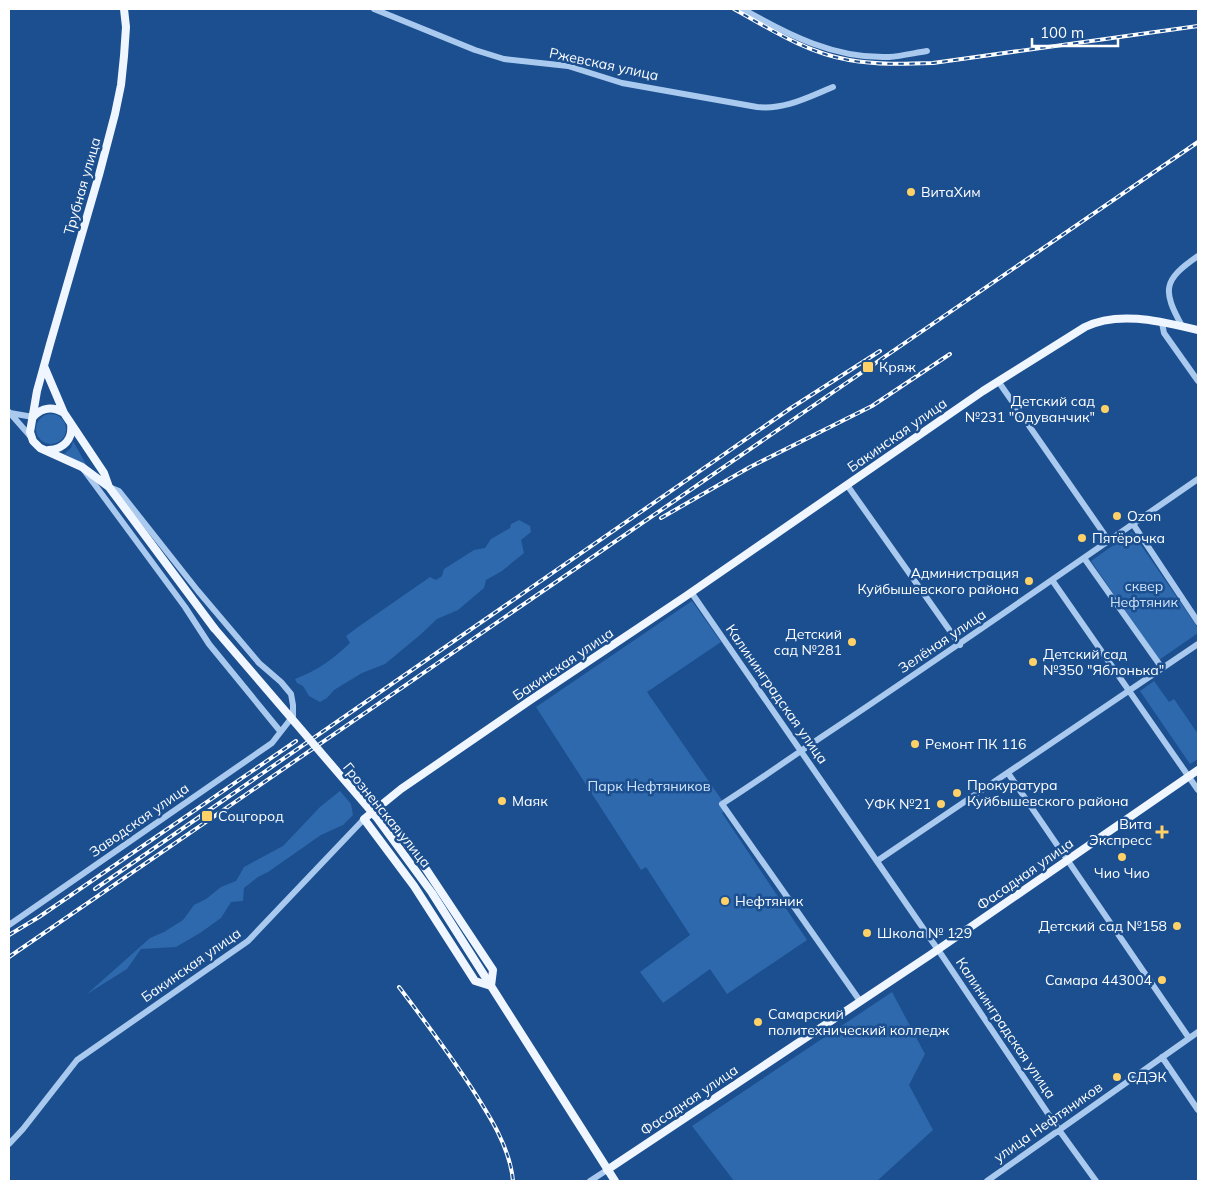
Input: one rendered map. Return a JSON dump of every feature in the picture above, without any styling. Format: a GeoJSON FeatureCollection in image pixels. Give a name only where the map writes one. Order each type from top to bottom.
{"type":"FeatureCollection","features":[{"type":"Feature","properties":{"kind":"main road","name":"Трубная улица"},"geometry":{"type":"LineString","coordinates":[[33,418],[44,366],[85,219],[100,175],[115,114],[124,56],[126,27],[124,9]]}},
{"type":"Feature","properties":{"kind":"main road","name":"Бакинская улица"},"geometry":{"type":"LineString","coordinates":[[364,819],[401,789],[998,381],[1091,324],[1123,318],[1139,319],[1198,330]]}},
{"type":"Feature","properties":{"kind":"main road"},"geometry":{"type":"LineString","coordinates":[[44,366],[64,413],[104,473],[109,487]]}},
{"type":"Feature","properties":{"kind":"main road"},"geometry":{"type":"LineString","coordinates":[[64,413],[50,408],[40,411],[33,418],[30,426],[31,437],[36,445],[82,467],[109,487]]}},
{"type":"Feature","properties":{"kind":"main road"},"geometry":{"type":"LineString","coordinates":[[49,450],[58,449],[68,441],[72,432],[71,422]]}},
{"type":"Feature","properties":{"kind":"main road","name":"Грозненская улица"},"geometry":{"type":"LineString","coordinates":[[109,487],[214,628],[382,825],[432,893],[615,1181]]}},
{"type":"Feature","properties":{"kind":"main road","name":"Фасадная улица"},"geometry":{"type":"LineString","coordinates":[[607,1170],[938,950],[1198,770]]}},
{"type":"Feature","properties":{"kind":"main road"},"geometry":{"type":"LineString","coordinates":[[380,807],[386,848]]}},
{"type":"Feature","properties":{"kind":"main road"},"geometry":{"type":"LineString","coordinates":[[364,819],[414,886],[475,981],[491,986],[493,970],[422,863],[380,807]]}},
{"type":"Feature","properties":{"kind":"street","name":"Ржевская улица"},"geometry":{"type":"LineString","coordinates":[[374,9],[476,50],[504,59],[568,66],[622,83],[757,107],[771,108],[796,103],[833,87]]}},
{"type":"Feature","properties":{"kind":"street"},"geometry":{"type":"LineString","coordinates":[[743,9],[783,31],[832,51],[859,56],[888,57],[927,51]]}},
{"type":"Feature","properties":{"kind":"street"},"geometry":{"type":"LineString","coordinates":[[1182,326],[1172,308],[1169,287],[1174,276],[1198,256]]}},
{"type":"Feature","properties":{"kind":"street"},"geometry":{"type":"LineString","coordinates":[[1162,323],[1164,333],[1198,381]]}},
{"type":"Feature","properties":{"kind":"street"},"geometry":{"type":"LineString","coordinates":[[998,381],[1109,540]]}},
{"type":"Feature","properties":{"kind":"street"},"geometry":{"type":"LineString","coordinates":[[10,413],[33,418]]}},
{"type":"Feature","properties":{"kind":"street"},"geometry":{"type":"LineString","coordinates":[[10,413],[31,437]]}},
{"type":"Feature","properties":{"kind":"street"},"geometry":{"type":"LineString","coordinates":[[82,467],[185,607],[209,644],[280,731]]}},
{"type":"Feature","properties":{"kind":"street","name":"Зелёная улица"},"geometry":{"type":"LineString","coordinates":[[860,1001],[722,804],[960,645],[1198,479]]}},
{"type":"Feature","properties":{"kind":"street"},"geometry":{"type":"LineString","coordinates":[[847,485],[960,645]]}},
{"type":"Feature","properties":{"kind":"street","name":"Заводская улица"},"geometry":{"type":"LineString","coordinates":[[9,925],[272,743],[293,716],[290,694],[281,682],[253,656],[198,591],[119,491],[109,487]]}},
{"type":"Feature","properties":{"kind":"street"},"geometry":{"type":"LineString","coordinates":[[1133,524],[1198,622]]}},
{"type":"Feature","properties":{"kind":"street"},"geometry":{"type":"LineString","coordinates":[[1084,558],[1162,668]]}},
{"type":"Feature","properties":{"kind":"street"},"geometry":{"type":"LineString","coordinates":[[1052,580],[1198,790]]}},
{"type":"Feature","properties":{"kind":"street","name":"Калининградская улица"},"geometry":{"type":"LineString","coordinates":[[691,592],[802,750],[1059,1130],[1096,1181]]}},
{"type":"Feature","properties":{"kind":"street"},"geometry":{"type":"LineString","coordinates":[[877,861],[1198,644]]}},
{"type":"Feature","properties":{"kind":"street"},"geometry":{"type":"LineString","coordinates":[[1008,773],[1066,861],[1189,1038]]}},
{"type":"Feature","properties":{"kind":"street","name":"Бакинская улица"},"geometry":{"type":"LineString","coordinates":[[9,1144],[77,1060],[248,941],[364,819]]}},
{"type":"Feature","properties":{"kind":"street","name":"улица Нефтяников"},"geometry":{"type":"LineString","coordinates":[[987,1181],[1198,1032]]}},
{"type":"Feature","properties":{"kind":"street"},"geometry":{"type":"LineString","coordinates":[[1162,1057],[1198,1110]]}},
{"type":"Feature","properties":{"kind":"street","name":"Фасадная улица"},"geometry":{"type":"LineString","coordinates":[[590,1181],[607,1170]]}},
{"type":"Feature","properties":{"kind":"green space"},"geometry":{"type":"Polygon","coordinates":[[[51,414],[62,418],[66,429],[62,440],[51,444],[40,440],[36,429],[40,418],[51,414]]]}},
{"type":"Feature","properties":{"kind":"green space"},"geometry":{"type":"Polygon","coordinates":[[[73,441],[87,466],[64,454],[71,448],[73,441]]]}},
{"type":"Feature","properties":{"kind":"green space"},"geometry":{"type":"Polygon","coordinates":[[[519,520],[530,526],[531,532],[521,540],[524,553],[502,571],[486,580],[484,588],[458,610],[437,619],[385,664],[362,673],[334,690],[327,698],[320,702],[309,696],[303,686],[297,683],[295,679],[318,668],[350,643],[346,636],[358,627],[430,577],[436,580],[442,576],[444,569],[474,550],[485,548],[491,539],[510,528],[511,524],[519,520]]]}},
{"type":"Feature","properties":{"kind":"green space","name":"сквер Нефтяник"},"geometry":{"type":"Polygon","coordinates":[[[1132,532],[1198,628],[1198,633],[1159,660],[1091,561],[1132,532]]]}},
{"type":"Feature","properties":{"kind":"green space","name":"Парк Нефтяников"},"geometry":{"type":"Polygon","coordinates":[[[692,601],[721,642],[647,692],[728,809],[722,813],[807,940],[727,994],[710,969],[663,1003],[640,972],[690,935],[646,867],[641,870],[536,707],[692,601]]]}},
{"type":"Feature","properties":{"kind":"green space"},"geometry":{"type":"Polygon","coordinates":[[[1154,681],[1169,702],[1174,699],[1198,734],[1198,759],[1190,764],[1140,691],[1154,681]]]}},
{"type":"Feature","properties":{"kind":"green space"},"geometry":{"type":"Polygon","coordinates":[[[340,791],[351,804],[353,815],[343,825],[321,835],[258,877],[244,888],[243,901],[231,902],[221,918],[200,933],[176,947],[141,949],[127,969],[87,994],[150,938],[183,920],[194,905],[206,899],[221,887],[236,881],[244,867],[283,846],[320,807],[340,791]]]}},
{"type":"Feature","properties":{"kind":"green space"},"geometry":{"type":"Polygon","coordinates":[[[892,992],[925,1054],[909,1085],[933,1130],[877,1181],[734,1181],[692,1126],[892,992]]]}},
{"type":"Feature","properties":{"kind":"railway"},"geometry":{"type":"LineString","coordinates":[[734,9],[789,39],[833,57],[860,62],[902,64],[933,63],[1198,26]]}},
{"type":"Feature","properties":{"kind":"railway"},"geometry":{"type":"LineString","coordinates":[[9,957],[1198,142]]}},
{"type":"Feature","properties":{"kind":"railway"},"geometry":{"type":"LineString","coordinates":[[95,889],[791,408],[880,351]]}},
{"type":"Feature","properties":{"kind":"railway"},"geometry":{"type":"LineString","coordinates":[[661,518],[750,467],[872,406],[950,354]]}},
{"type":"Feature","properties":{"kind":"railway"},"geometry":{"type":"LineString","coordinates":[[9,935],[39,917],[296,741]]}},
{"type":"Feature","properties":{"kind":"railway"},"geometry":{"type":"LineString","coordinates":[[399,987],[454,1061],[485,1109],[498,1132],[508,1156],[513,1181]]}},
{"type":"Feature","properties":{"kind":"place","name":"ВитаХим"},"geometry":{"type":"Point","coordinates":[911,192]}},
{"type":"Feature","properties":{"kind":"place","name":"Кряж"},"geometry":{"type":"Point","coordinates":[868,367]}},
{"type":"Feature","properties":{"kind":"place","name":"Детский сад №231 \"Одуванчик\""},"geometry":{"type":"Point","coordinates":[1105,409]}},
{"type":"Feature","properties":{"kind":"place","name":"Ozon"},"geometry":{"type":"Point","coordinates":[1117,516]}},
{"type":"Feature","properties":{"kind":"place","name":"Пятёрочка"},"geometry":{"type":"Point","coordinates":[1082,538]}},
{"type":"Feature","properties":{"kind":"place","name":"Администрация Куйбышевского района"},"geometry":{"type":"Point","coordinates":[1029,581]}},
{"type":"Feature","properties":{"kind":"place","name":"Детский сад №281"},"geometry":{"type":"Point","coordinates":[852,642]}},
{"type":"Feature","properties":{"kind":"place","name":"Детский сад №350 \"Яблонька\""},"geometry":{"type":"Point","coordinates":[1033,662]}},
{"type":"Feature","properties":{"kind":"place","name":"Ремонт ПК 116"},"geometry":{"type":"Point","coordinates":[915,744]}},
{"type":"Feature","properties":{"kind":"place","name":"Прокуратура Куйбышевского района"},"geometry":{"type":"Point","coordinates":[957,793]}},
{"type":"Feature","properties":{"kind":"place","name":"Маяк"},"geometry":{"type":"Point","coordinates":[502,801]}},
{"type":"Feature","properties":{"kind":"place","name":"УФК №21"},"geometry":{"type":"Point","coordinates":[941,804]}},
{"type":"Feature","properties":{"kind":"place","name":"Соцгород"},"geometry":{"type":"Point","coordinates":[207,816]}},
{"type":"Feature","properties":{"kind":"place","name":"Вита Экспресс"},"geometry":{"type":"Point","coordinates":[1162,832]}},
{"type":"Feature","properties":{"kind":"place","name":"Чио Чио"},"geometry":{"type":"Point","coordinates":[1122,857]}},
{"type":"Feature","properties":{"kind":"place","name":"Нефтяник"},"geometry":{"type":"Point","coordinates":[725,901]}},
{"type":"Feature","properties":{"kind":"place","name":"Детский сад №158"},"geometry":{"type":"Point","coordinates":[1177,926]}},
{"type":"Feature","properties":{"kind":"place","name":"Школа № 129"},"geometry":{"type":"Point","coordinates":[867,933]}},
{"type":"Feature","properties":{"kind":"place","name":"Самара 443004"},"geometry":{"type":"Point","coordinates":[1162,980]}},
{"type":"Feature","properties":{"kind":"place","name":"Самарский политехнический колледж"},"geometry":{"type":"Point","coordinates":[758,1022]}},
{"type":"Feature","properties":{"kind":"place","name":"СДЭК"},"geometry":{"type":"Point","coordinates":[1117,1077]}}]}
